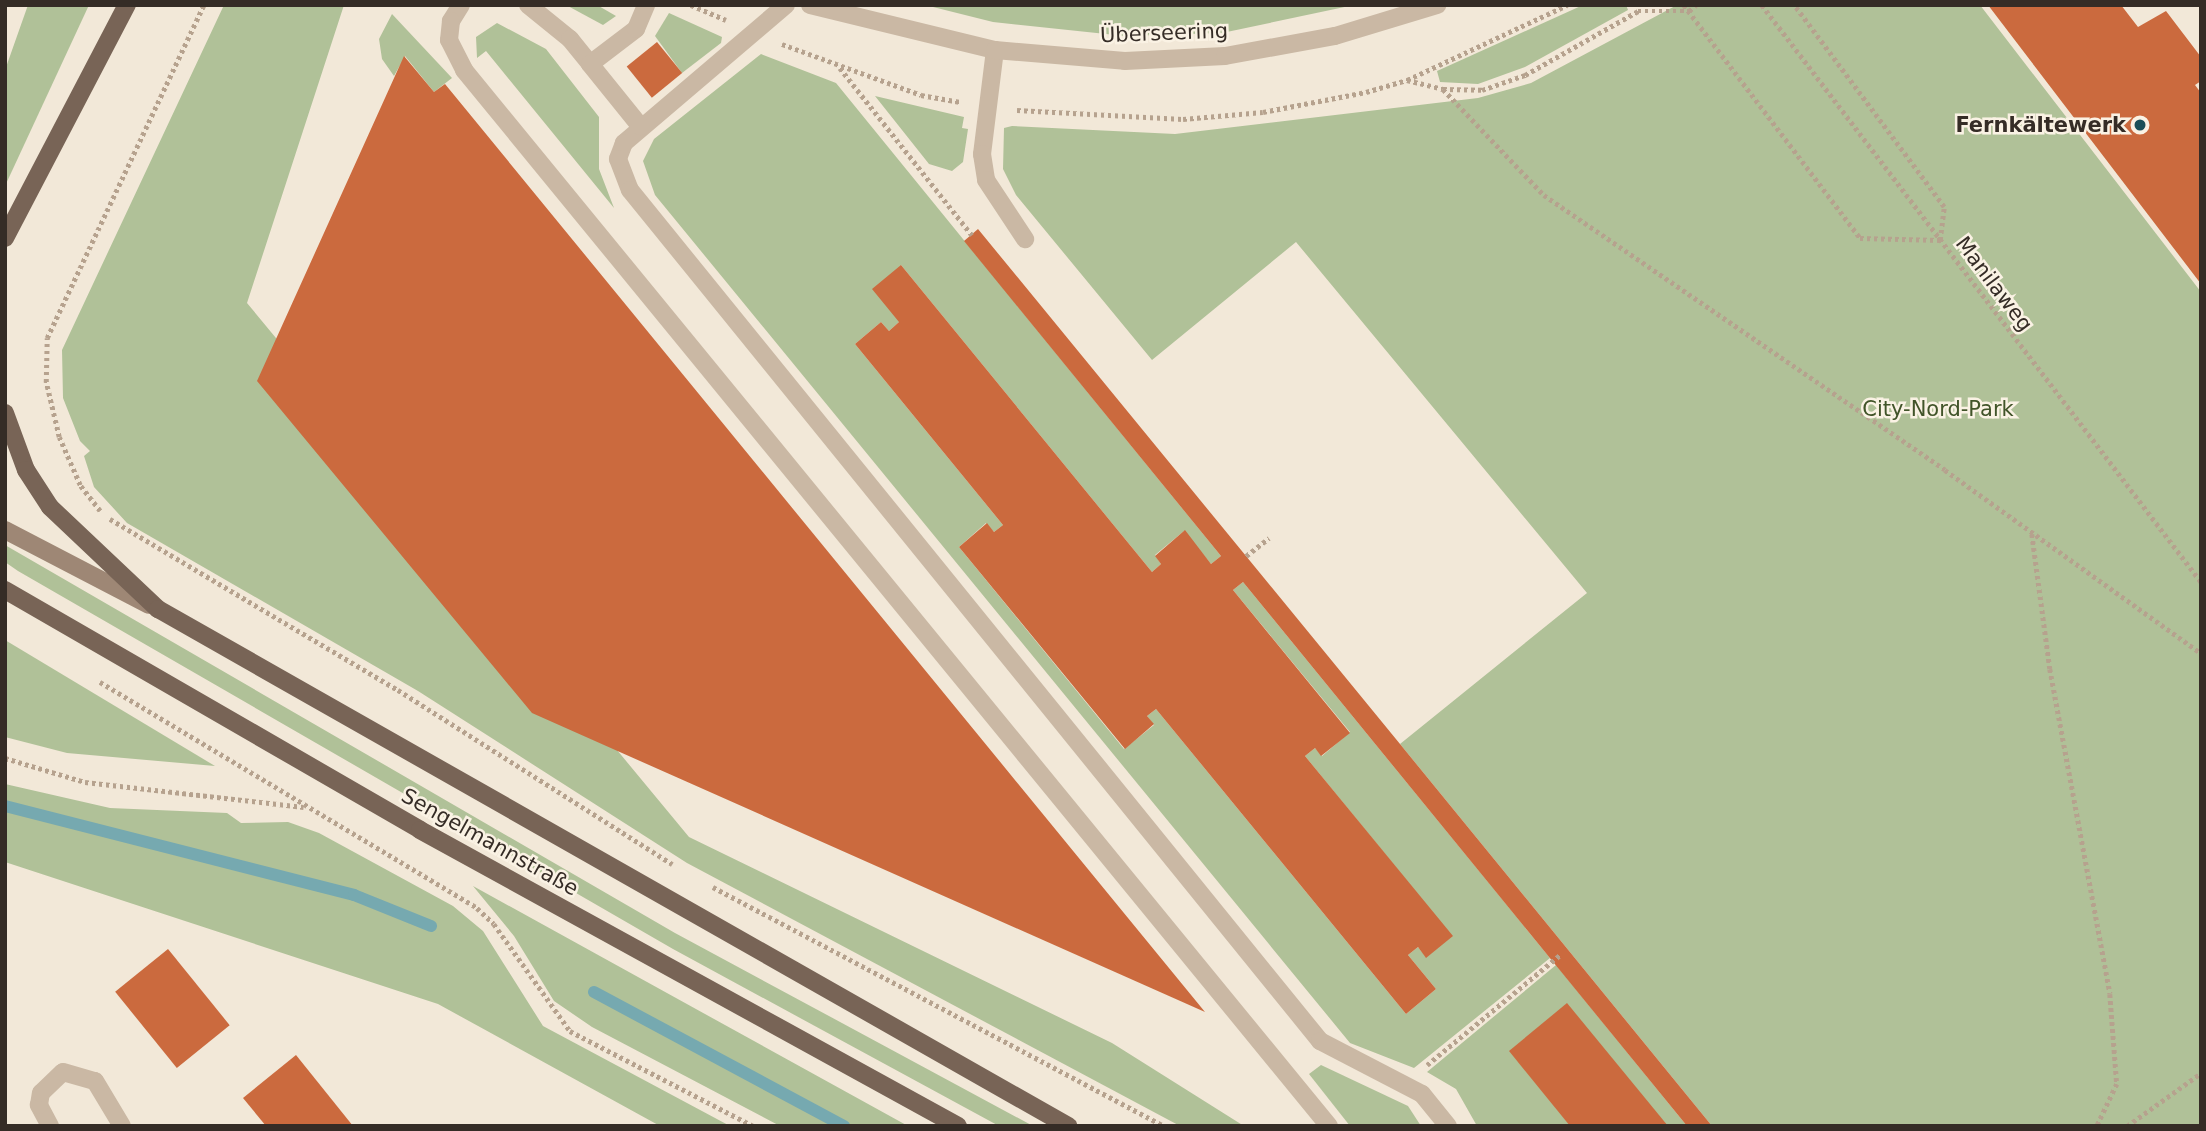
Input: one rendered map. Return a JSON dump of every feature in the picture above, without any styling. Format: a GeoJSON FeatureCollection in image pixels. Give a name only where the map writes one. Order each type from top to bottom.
{"type":"FeatureCollection","features":[{"type":"Feature","properties":{"kind":"main road"},"geometry":{"type":"LineString","coordinates":[[5,238],[127,5]]}},
{"type":"Feature","properties":{"kind":"main road","name":"Sengelmannstraße"},"geometry":{"type":"LineString","coordinates":[[5,413],[26,470],[50,507],[159,610]]}},
{"type":"Feature","properties":{"kind":"main road","name":"Sengelmannstraße"},"geometry":{"type":"LineString","coordinates":[[5,530],[159,610],[1068,1126]]}},
{"type":"Feature","properties":{"kind":"main road","name":"Sengelmannstraße"},"geometry":{"type":"LineString","coordinates":[[5,590],[420,830],[958,1126]]}},
{"type":"Feature","properties":{"kind":"street"},"geometry":{"type":"LineString","coordinates":[[461,5],[451,21],[450,40],[464,70],[1329,1126]]}},
{"type":"Feature","properties":{"kind":"street"},"geometry":{"type":"LineString","coordinates":[[528,5],[570,39],[640,126]]}},
{"type":"Feature","properties":{"kind":"street"},"geometry":{"type":"LineString","coordinates":[[590,64],[636,29],[646,5]]}},
{"type":"Feature","properties":{"kind":"street"},"geometry":{"type":"LineString","coordinates":[[786,5],[640,126],[618,159],[630,190],[1320,1041],[1402,1085],[1439,1109],[1448,1126]]}},
{"type":"Feature","properties":{"kind":"street","name":"Überseering"},"geometry":{"type":"LineString","coordinates":[[810,5],[995,50],[1125,61],[1225,56],[1335,36],[1437,5]]}},
{"type":"Feature","properties":{"kind":"street"},"geometry":{"type":"LineString","coordinates":[[995,50],[982,154],[986,180],[1026,239]]}},
{"type":"Feature","properties":{"kind":"street"},"geometry":{"type":"LineString","coordinates":[[50,1126],[39,1105],[41,1093],[63,1072],[94,1081],[122,1126]]}},
{"type":"Feature","properties":{"kind":"path"},"geometry":{"type":"LineString","coordinates":[[204,5],[51,326],[44,357],[50,404],[80,485],[130,536],[398,690],[685,872]]}},
{"type":"Feature","properties":{"kind":"path"},"geometry":{"type":"LineString","coordinates":[[691,5],[840,67],[921,95],[988,107],[1183,119],[1263,112],[1407,80],[1567,5]]}},
{"type":"Feature","properties":{"kind":"path"},"geometry":{"type":"LineString","coordinates":[[1407,80],[1443,89],[1482,90],[1525,75],[1639,11],[1696,5]]}},
{"type":"Feature","properties":{"kind":"path","name":"Manilaweg"},"geometry":{"type":"LineString","coordinates":[[1762,5],[2201,582]]}},
{"type":"Feature","properties":{"kind":"path"},"geometry":{"type":"LineString","coordinates":[[1687,7],[1860,238],[1940,240],[1944,207],[1794,5]]}},
{"type":"Feature","properties":{"kind":"path"},"geometry":{"type":"LineString","coordinates":[[840,67],[972,235]]}},
{"type":"Feature","properties":{"kind":"path"},"geometry":{"type":"LineString","coordinates":[[1443,89],[1544,195],[2201,653]]}},
{"type":"Feature","properties":{"kind":"path"},"geometry":{"type":"LineString","coordinates":[[2032,534],[2050,669],[2110,994],[2117,1084],[2097,1126]]}},
{"type":"Feature","properties":{"kind":"path"},"geometry":{"type":"LineString","coordinates":[[1246,556],[1269,537]]}},
{"type":"Feature","properties":{"kind":"path"},"geometry":{"type":"LineString","coordinates":[[90,676],[477,908],[494,924],[570,1031],[753,1126]]}},
{"type":"Feature","properties":{"kind":"path"},"geometry":{"type":"LineString","coordinates":[[5,758],[85,782],[307,807]]}},
{"type":"Feature","properties":{"kind":"path"},"geometry":{"type":"LineString","coordinates":[[709,885],[1164,1126]]}},
{"type":"Feature","properties":{"kind":"path"},"geometry":{"type":"LineString","coordinates":[[1402,1085],[1561,954]]}},
{"type":"Feature","properties":{"kind":"path"},"geometry":{"type":"LineString","coordinates":[[2127,1126],[2201,1073]]}},
{"type":"Feature","properties":{"kind":"green space"},"geometry":{"type":"Polygon","coordinates":[[[28,5],[89,5],[5,186],[5,70],[28,5]]]}},
{"type":"Feature","properties":{"kind":"green space"},"geometry":{"type":"Polygon","coordinates":[[[224,5],[344,5],[247,303],[689,837],[1112,1043],[1244,1126],[1180,1126],[687,863],[418,691],[127,523],[94,487],[84,456],[90,451],[80,441],[63,398],[62,350],[224,5]]]}},
{"type":"Feature","properties":{"kind":"green space"},"geometry":{"type":"Polygon","coordinates":[[[566,5],[597,5],[616,16],[603,25],[566,5]]]}},
{"type":"Feature","properties":{"kind":"green space"},"geometry":{"type":"Polygon","coordinates":[[[925,5],[1354,5],[1222,33],[1125,36],[993,22],[925,5]]]}},
{"type":"Feature","properties":{"kind":"green space"},"geometry":{"type":"Polygon","coordinates":[[[1583,5],[1626,5],[1628,10],[1525,67],[1478,84],[1440,82],[1437,71],[1583,5]]]}},
{"type":"Feature","properties":{"kind":"green space","name":"City-Nord-Park"},"geometry":{"type":"Polygon","coordinates":[[[1677,5],[1980,5],[2201,292],[2201,1126],[1712,1126],[1400,744],[1587,593],[1296,242],[1152,360],[1016,195],[1003,169],[1004,128],[1012,126],[1175,134],[1478,98],[1531,83],[1677,5]]]}},
{"type":"Feature","properties":{"kind":"green space"},"geometry":{"type":"Polygon","coordinates":[[[669,13],[722,37],[721,43],[682,73],[655,36],[669,13]]]}},
{"type":"Feature","properties":{"kind":"green space"},"geometry":{"type":"Polygon","coordinates":[[[392,14],[452,78],[434,92],[405,56],[394,76],[382,59],[379,39],[392,14]]]}},
{"type":"Feature","properties":{"kind":"green space"},"geometry":{"type":"Polygon","coordinates":[[[497,23],[546,49],[599,117],[599,169],[614,208],[486,51],[477,58],[476,37],[497,23]]]}},
{"type":"Feature","properties":{"kind":"green space"},"geometry":{"type":"Polygon","coordinates":[[[761,54],[836,83],[1221,556],[1211,564],[1184,531],[1155,555],[1161,564],[1152,572],[901,265],[899,322],[889,331],[881,322],[855,344],[1003,525],[994,532],[986,523],[959,547],[1124,749],[1154,725],[1147,716],[1156,709],[1406,1014],[1436,989],[1408,955],[1418,947],[1426,957],[1452,936],[1305,756],[1315,748],[1322,756],[1350,732],[1233,590],[1243,582],[1550,958],[1414,1068],[1350,1043],[655,195],[643,161],[654,139],[761,54]]]}},
{"type":"Feature","properties":{"kind":"green space"},"geometry":{"type":"Polygon","coordinates":[[[875,96],[964,117],[962,128],[968,129],[963,162],[952,171],[929,164],[875,96]]]}},
{"type":"Feature","properties":{"kind":"green space"},"geometry":{"type":"Polygon","coordinates":[[[5,545],[675,933],[1033,1126],[999,1126],[673,949],[18,571],[5,562],[5,545]]]}},
{"type":"Feature","properties":{"kind":"green space"},"geometry":{"type":"Polygon","coordinates":[[[5,640],[215,766],[67,753],[5,737],[5,640]]]}},
{"type":"Feature","properties":{"kind":"green space"},"geometry":{"type":"Polygon","coordinates":[[[5,784],[110,808],[227,813],[241,823],[288,822],[319,833],[453,906],[483,931],[543,1026],[730,1126],[660,1126],[438,1004],[5,862],[5,784]]]}},
{"type":"Feature","properties":{"kind":"green space"},"geometry":{"type":"Polygon","coordinates":[[[473,886],[908,1126],[780,1126],[592,1027],[554,1001],[514,936],[473,886]]]}},
{"type":"Feature","properties":{"kind":"green space"},"geometry":{"type":"Polygon","coordinates":[[[1556,965],[1687,1126],[1477,1126],[1456,1089],[1427,1072],[1556,965]]]}},
{"type":"Feature","properties":{"kind":"green space"},"geometry":{"type":"Polygon","coordinates":[[[1321,1065],[1408,1106],[1421,1126],[1350,1126],[1309,1074],[1321,1065]]]}},
{"type":"Feature","properties":{"kind":"building","name":"Fernkältewerk"},"geometry":{"type":"Polygon","coordinates":[[[1988,5],[2121,5],[2138,27],[2166,11],[2201,57],[2201,81],[2195,85],[2201,93],[2201,284],[1988,5]]]}},
{"type":"Feature","properties":{"kind":"building"},"geometry":{"type":"Polygon","coordinates":[[[657,42],[682,73],[652,98],[627,67],[657,42]]]}},
{"type":"Feature","properties":{"kind":"building"},"geometry":{"type":"Polygon","coordinates":[[[404,56],[434,92],[445,84],[1205,1012],[532,713],[257,381],[404,56]]]}},
{"type":"Feature","properties":{"kind":"building"},"geometry":{"type":"Polygon","coordinates":[[[978,229],[1712,1126],[1687,1126],[1243,582],[1233,590],[1350,733],[1321,756],[1315,748],[1305,756],[1453,936],[1426,958],[1418,947],[1408,955],[1436,989],[1406,1014],[1156,709],[1147,716],[1154,724],[1125,749],[959,547],[987,523],[994,532],[1003,525],[855,344],[881,322],[889,331],[899,322],[872,289],[901,265],[1152,572],[1161,564],[1155,556],[1185,530],[1211,564],[1221,556],[964,241],[978,229]]]}},
{"type":"Feature","properties":{"kind":"building"},"geometry":{"type":"Polygon","coordinates":[[[168,949],[230,1025],[177,1068],[115,992],[168,949]]]}},
{"type":"Feature","properties":{"kind":"building"},"geometry":{"type":"Polygon","coordinates":[[[1567,1003],[1668,1126],[1570,1126],[1509,1051],[1567,1003]]]}},
{"type":"Feature","properties":{"kind":"building"},"geometry":{"type":"Polygon","coordinates":[[[296,1055],[353,1126],[266,1126],[243,1098],[296,1055]]]}},
{"type":"Feature","properties":{"kind":"waterway"},"geometry":{"type":"LineString","coordinates":[[5,806],[354,895],[431,926]]}},
{"type":"Feature","properties":{"kind":"waterway"},"geometry":{"type":"LineString","coordinates":[[594,992],[844,1126]]}},
{"type":"Feature","properties":{"kind":"place","name":"Fernkältewerk"},"geometry":{"type":"Point","coordinates":[2140,125]}}]}
